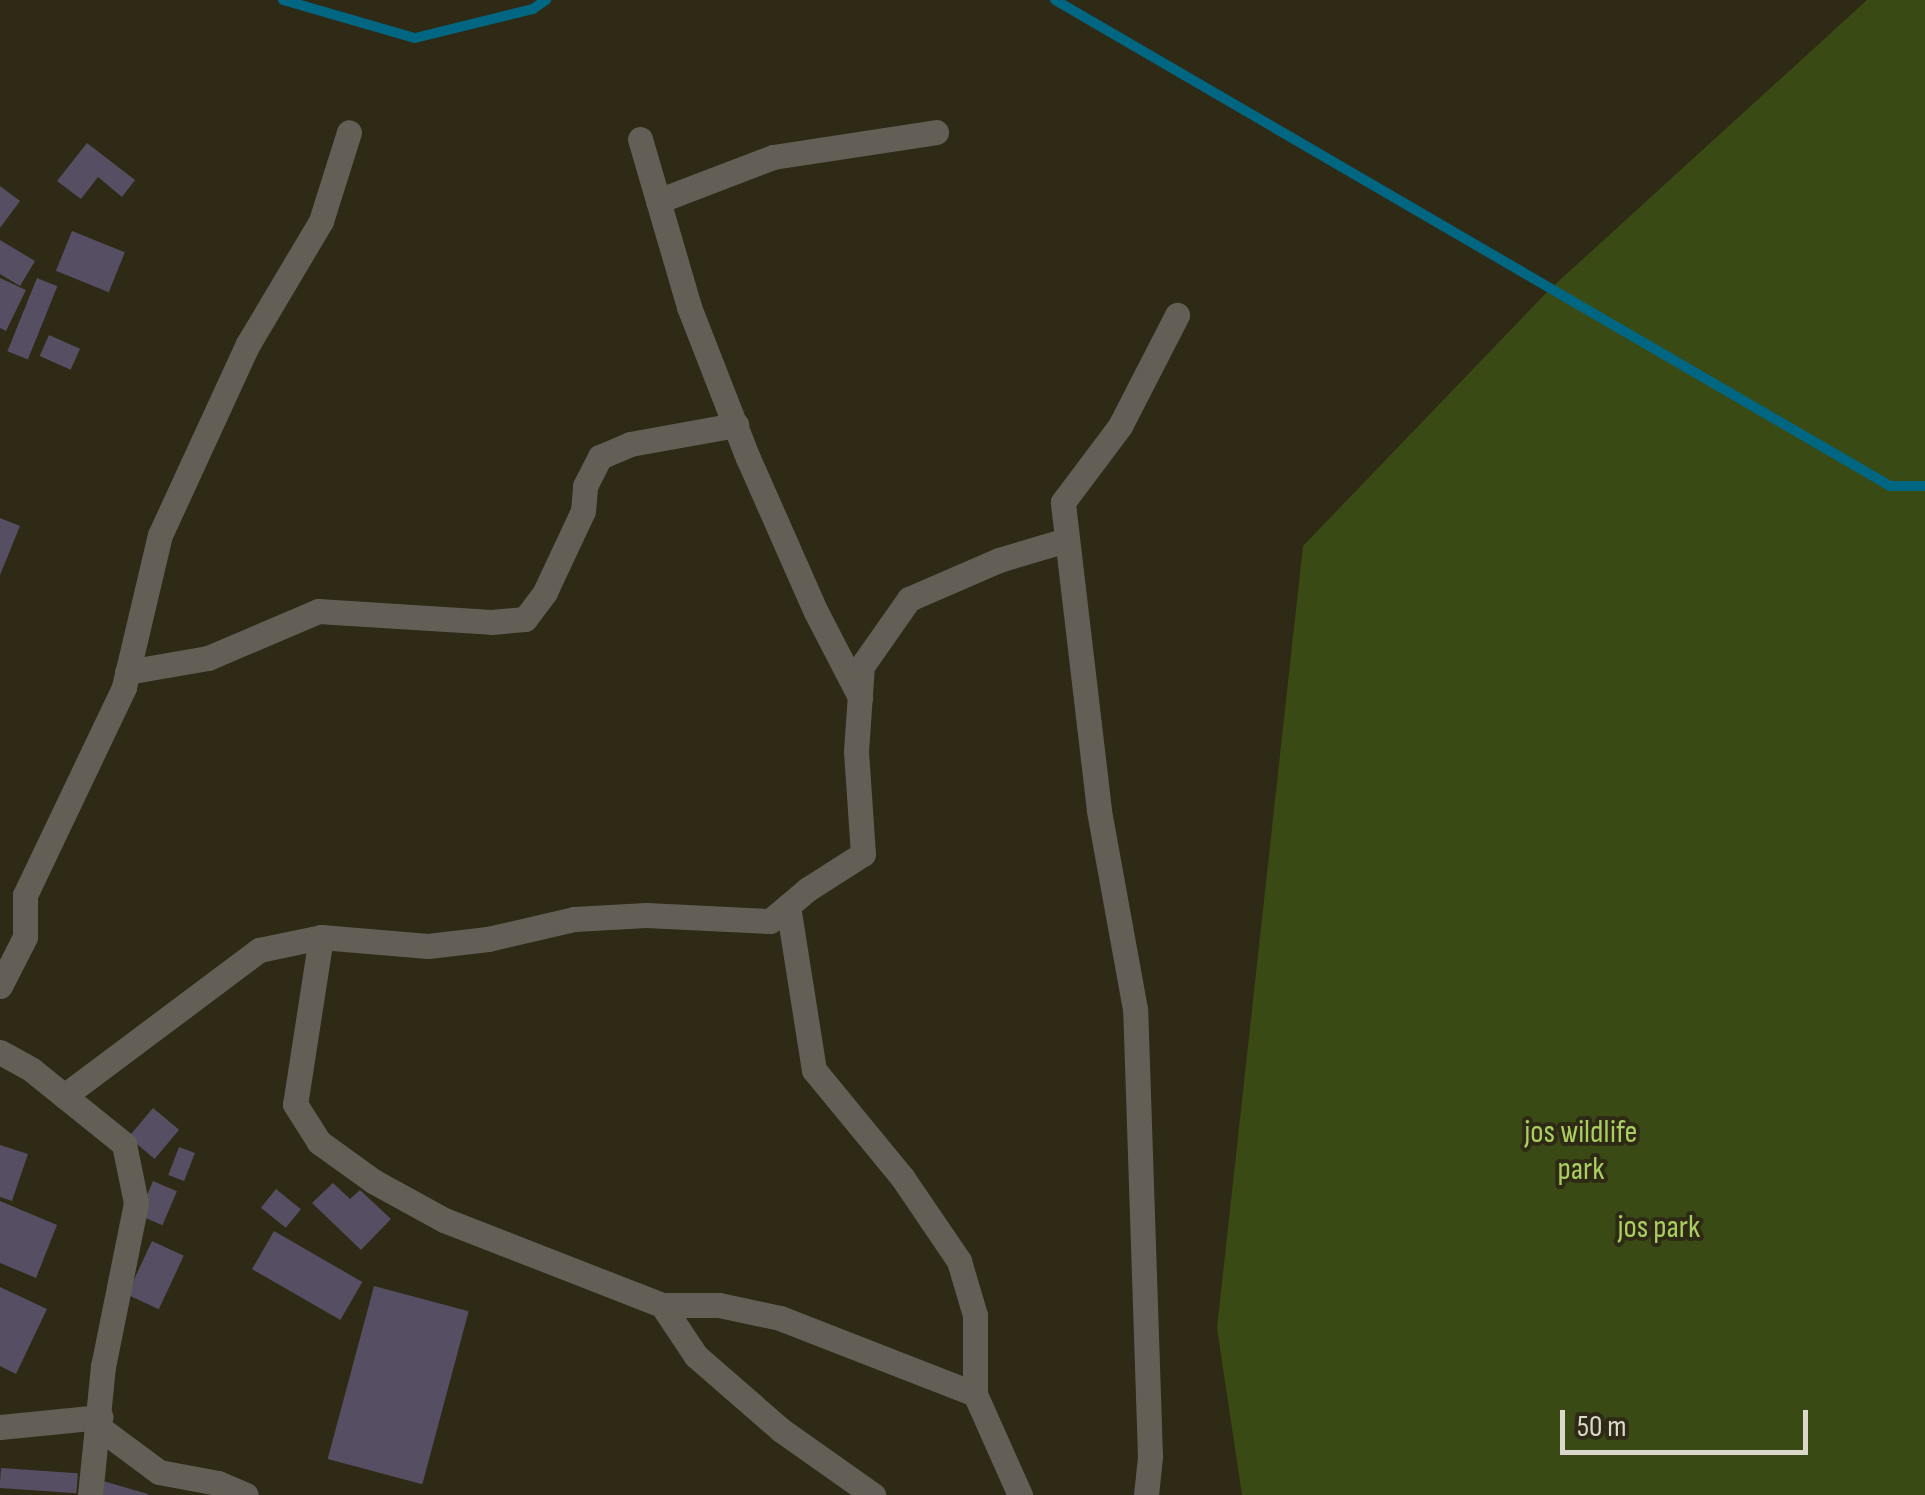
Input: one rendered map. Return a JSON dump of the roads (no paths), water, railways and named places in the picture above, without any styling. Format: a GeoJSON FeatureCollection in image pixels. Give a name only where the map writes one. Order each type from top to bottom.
{"type":"FeatureCollection","features":[{"type":"Feature","properties":{"kind":"street"},"geometry":{"type":"LineString","coordinates":[[0,986],[26,938],[26,895],[128,672],[160,535],[248,344],[320,221],[349,132]]}},
{"type":"Feature","properties":{"kind":"street"},"geometry":{"type":"LineString","coordinates":[[658,202],[773,157],[936,132]]}},
{"type":"Feature","properties":{"kind":"street"},"geometry":{"type":"LineString","coordinates":[[640,138],[689,307],[816,612],[860,697]]}},
{"type":"Feature","properties":{"kind":"street"},"geometry":{"type":"LineString","coordinates":[[1146,1495],[1149,1417],[1136,1009],[1099,810],[1063,502],[1120,426],[1177,316]]}},
{"type":"Feature","properties":{"kind":"street"},"geometry":{"type":"LineString","coordinates":[[128,672],[208,658],[318,611],[491,622],[525,618],[545,592],[575,527],[586,486],[600,457],[630,444],[736,425]]}},
{"type":"Feature","properties":{"kind":"street"},"geometry":{"type":"LineString","coordinates":[[64,1096],[258,950],[321,936],[428,946],[488,939],[574,919],[646,916],[770,921],[864,854],[856,751],[862,666],[909,599],[999,560],[1066,540]]}},
{"type":"Feature","properties":{"kind":"street"},"geometry":{"type":"LineString","coordinates":[[788,906],[814,1070],[902,1177],[959,1261],[976,1315],[975,1394],[1020,1495]]}},
{"type":"Feature","properties":{"kind":"street"},"geometry":{"type":"LineString","coordinates":[[321,936],[295,1104],[319,1142],[373,1182],[444,1220],[662,1306],[719,1305],[780,1318],[975,1394]]}},
{"type":"Feature","properties":{"kind":"street"},"geometry":{"type":"LineString","coordinates":[[0,1052],[124,1144],[136,1203],[103,1366],[90,1495]]}},
{"type":"Feature","properties":{"kind":"street"},"geometry":{"type":"LineString","coordinates":[[662,1306],[696,1356],[781,1430],[873,1495]]}},
{"type":"Feature","properties":{"kind":"street"},"geometry":{"type":"LineString","coordinates":[[0,1428],[99,1422],[159,1472],[218,1483],[246,1495]]}},
{"type":"Feature","properties":{"kind":"waterway"},"geometry":{"type":"LineString","coordinates":[[283,0],[415,38],[533,9],[546,0]]}},
{"type":"Feature","properties":{"kind":"waterway"},"geometry":{"type":"LineString","coordinates":[[1055,0],[1890,486],[1925,486]]}},
{"type":"Feature","properties":{"kind":"park label","name":"jos wildlife park"},"geometry":{"type":"Point","coordinates":[1581,1152]}},
{"type":"Feature","properties":{"kind":"park label","name":"jos park"},"geometry":{"type":"Point","coordinates":[1659,1228]}}]}
